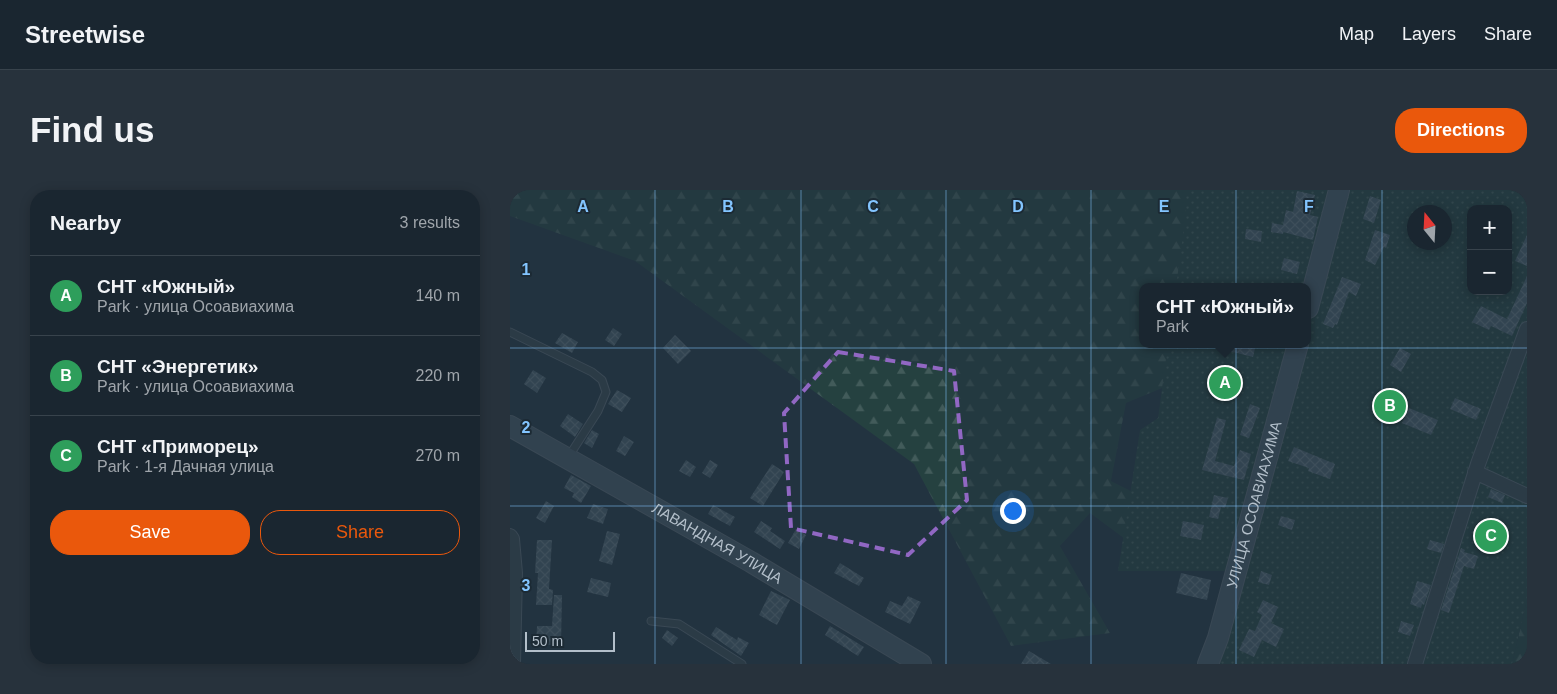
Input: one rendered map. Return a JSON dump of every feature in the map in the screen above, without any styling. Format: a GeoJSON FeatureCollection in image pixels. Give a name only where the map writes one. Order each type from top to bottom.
{"type":"FeatureCollection","features":[{"type":"Feature","properties":{"kind":"street"},"geometry":{"type":"LineString","coordinates":[[1311,297],[1339,190]]}},
{"type":"Feature","properties":{"kind":"street"},"geometry":{"type":"LineString","coordinates":[[1415,664],[1475,472],[1527,329]]}},
{"type":"Feature","properties":{"kind":"street","name":"УЛИЦА ОСОАВИАХИМА"},"geometry":{"type":"LineString","coordinates":[[1208,664],[1218,638],[1297,348]]}},
{"type":"Feature","properties":{"kind":"street","name":"ЛАВАНДНАЯ УЛИЦА"},"geometry":{"type":"LineString","coordinates":[[510,426],[750,562],[920,664]]}},
{"type":"Feature","properties":{"kind":"street"},"geometry":{"type":"LineString","coordinates":[[1475,472],[1527,496]]}},
{"type":"Feature","properties":{"kind":"street"},"geometry":{"type":"LineString","coordinates":[[510,536],[515,573],[512,627],[513,664]]}},
{"type":"Feature","properties":{"kind":"lane"},"geometry":{"type":"LineString","coordinates":[[510,332],[592,372],[602,380],[606,392],[598,411],[567,458]]}},
{"type":"Feature","properties":{"kind":"lane"},"geometry":{"type":"LineString","coordinates":[[652,621],[679,624],[742,664]]}},
{"type":"Feature","properties":{"kind":"highlighted area"},"geometry":{"type":"Polygon","coordinates":[[[838,352],[954,371],[967,500],[908,555],[791,528],[784,413],[838,352]]]}},
{"type":"Feature","properties":{"kind":"green space"},"geometry":{"type":"Polygon","coordinates":[[[510,190],[1208,190],[1190,283],[1139,283],[1139,348],[1211,348],[1172,384],[1126,403],[1111,481],[1172,512],[1152,559],[1090,513],[1060,546],[1110,633],[1011,646],[914,464],[635,261],[510,216],[510,190]]]}},
{"type":"Feature","properties":{"kind":"green space"},"geometry":{"type":"Polygon","coordinates":[[[1186,190],[1527,190],[1527,599],[1512,664],[1208,664],[1236,571],[1118,571],[1140,430],[1158,418],[1167,348],[1311,348],[1311,283],[1177,283],[1186,211],[1186,190]]]}},
{"type":"Feature","properties":{"kind":"green space"},"geometry":{"type":"Polygon","coordinates":[[[1527,599],[1527,664],[1512,664],[1527,599]]]}},
{"type":"Feature","properties":{"kind":"building"},"geometry":{"type":"Polygon","coordinates":[[[1297,191],[1315,195],[1310,215],[1318,217],[1313,240],[1283,232],[1283,234],[1271,232],[1272,223],[1283,225],[1286,210],[1293,212],[1297,191]]]}},
{"type":"Feature","properties":{"kind":"building"},"geometry":{"type":"Polygon","coordinates":[[[1370,196],[1381,200],[1374,223],[1363,219],[1370,196]]]}},
{"type":"Feature","properties":{"kind":"building"},"geometry":{"type":"Polygon","coordinates":[[[1246,229],[1262,231],[1261,242],[1245,239],[1246,229]]]}},
{"type":"Feature","properties":{"kind":"building"},"geometry":{"type":"Polygon","coordinates":[[[1375,230],[1390,235],[1386,248],[1384,247],[1375,265],[1365,260],[1375,230]]]}},
{"type":"Feature","properties":{"kind":"building"},"geometry":{"type":"Polygon","coordinates":[[[1527,235],[1527,266],[1515,261],[1527,235]]]}},
{"type":"Feature","properties":{"kind":"building"},"geometry":{"type":"Polygon","coordinates":[[[1284,258],[1300,262],[1297,274],[1281,270],[1284,258]]]}},
{"type":"Feature","properties":{"kind":"building"},"geometry":{"type":"Polygon","coordinates":[[[1527,276],[1527,303],[1512,336],[1491,326],[1489,330],[1472,322],[1481,306],[1507,319],[1527,276]]]}},
{"type":"Feature","properties":{"kind":"building"},"geometry":{"type":"Polygon","coordinates":[[[1342,277],[1361,284],[1356,296],[1349,292],[1337,325],[1335,324],[1333,328],[1323,324],[1342,277]]]}},
{"type":"Feature","properties":{"kind":"building"},"geometry":{"type":"Polygon","coordinates":[[[613,328],[622,334],[614,346],[605,340],[613,328]]]}},
{"type":"Feature","properties":{"kind":"building"},"geometry":{"type":"Polygon","coordinates":[[[562,333],[578,342],[572,353],[555,343],[562,333]]]}},
{"type":"Feature","properties":{"kind":"building"},"geometry":{"type":"Polygon","coordinates":[[[675,335],[691,351],[678,364],[663,348],[675,335]]]}},
{"type":"Feature","properties":{"kind":"building"},"geometry":{"type":"Polygon","coordinates":[[[1217,348],[1255,348],[1253,357],[1217,348]]]}},
{"type":"Feature","properties":{"kind":"building"},"geometry":{"type":"Polygon","coordinates":[[[1400,348],[1411,354],[1401,372],[1390,365],[1400,348]]]}},
{"type":"Feature","properties":{"kind":"building"},"geometry":{"type":"Polygon","coordinates":[[[533,370],[546,378],[537,393],[524,384],[533,370]]]}},
{"type":"Feature","properties":{"kind":"building"},"geometry":{"type":"Polygon","coordinates":[[[617,390],[631,398],[622,412],[608,404],[617,390]]]}},
{"type":"Feature","properties":{"kind":"building"},"geometry":{"type":"Polygon","coordinates":[[[1455,398],[1481,409],[1476,420],[1450,409],[1455,398]]]}},
{"type":"Feature","properties":{"kind":"building"},"geometry":{"type":"Polygon","coordinates":[[[1250,404],[1260,408],[1249,438],[1240,435],[1250,404]]]}},
{"type":"Feature","properties":{"kind":"building"},"geometry":{"type":"Polygon","coordinates":[[[1409,408],[1438,420],[1431,435],[1402,423],[1409,408]]]}},
{"type":"Feature","properties":{"kind":"building"},"geometry":{"type":"Polygon","coordinates":[[[568,414],[583,424],[575,437],[560,426],[568,414]]]}},
{"type":"Feature","properties":{"kind":"building"},"geometry":{"type":"Polygon","coordinates":[[[1217,418],[1226,420],[1215,461],[1234,466],[1240,450],[1251,454],[1244,480],[1202,470],[1217,418]]]}},
{"type":"Feature","properties":{"kind":"building"},"geometry":{"type":"Polygon","coordinates":[[[592,430],[599,434],[592,448],[584,443],[592,430]]]}},
{"type":"Feature","properties":{"kind":"building"},"geometry":{"type":"Polygon","coordinates":[[[624,436],[634,442],[625,456],[616,451],[624,436]]]}},
{"type":"Feature","properties":{"kind":"building"},"geometry":{"type":"Polygon","coordinates":[[[1294,447],[1335,464],[1330,479],[1308,471],[1309,468],[1288,461],[1294,447]]]}},
{"type":"Feature","properties":{"kind":"building"},"geometry":{"type":"Polygon","coordinates":[[[686,460],[696,467],[690,477],[679,471],[686,460]]]}},
{"type":"Feature","properties":{"kind":"building"},"geometry":{"type":"Polygon","coordinates":[[[710,460],[718,465],[710,478],[702,473],[710,460]]]}},
{"type":"Feature","properties":{"kind":"building"},"geometry":{"type":"Polygon","coordinates":[[[772,464],[784,472],[763,506],[750,498],[772,464]]]}},
{"type":"Feature","properties":{"kind":"building"},"geometry":{"type":"Polygon","coordinates":[[[571,475],[591,486],[581,503],[572,497],[574,493],[564,488],[571,475]]]}},
{"type":"Feature","properties":{"kind":"building"},"geometry":{"type":"Polygon","coordinates":[[[1491,489],[1505,495],[1502,503],[1488,497],[1491,489]]]}},
{"type":"Feature","properties":{"kind":"building"},"geometry":{"type":"Polygon","coordinates":[[[1214,495],[1228,498],[1225,508],[1221,507],[1218,519],[1209,517],[1214,495]]]}},
{"type":"Feature","properties":{"kind":"building"},"geometry":{"type":"Polygon","coordinates":[[[546,501],[554,506],[545,523],[536,518],[546,501]]]}},
{"type":"Feature","properties":{"kind":"building"},"geometry":{"type":"Polygon","coordinates":[[[593,504],[608,509],[603,524],[587,518],[593,504]]]}},
{"type":"Feature","properties":{"kind":"building"},"geometry":{"type":"Polygon","coordinates":[[[713,505],[735,517],[730,526],[708,514],[713,505]]]}},
{"type":"Feature","properties":{"kind":"building"},"geometry":{"type":"Polygon","coordinates":[[[1281,516],[1295,520],[1292,530],[1278,525],[1281,516]]]}},
{"type":"Feature","properties":{"kind":"building"},"geometry":{"type":"Polygon","coordinates":[[[761,521],[772,528],[770,531],[785,541],[780,549],[754,532],[761,521]]]}},
{"type":"Feature","properties":{"kind":"building"},"geometry":{"type":"Polygon","coordinates":[[[1183,521],[1204,525],[1201,540],[1180,536],[1183,521]]]}},
{"type":"Feature","properties":{"kind":"building"},"geometry":{"type":"Polygon","coordinates":[[[796,529],[806,535],[799,549],[788,543],[796,529]]]}},
{"type":"Feature","properties":{"kind":"building"},"geometry":{"type":"Polygon","coordinates":[[[607,531],[620,534],[612,565],[599,561],[607,531]]]}},
{"type":"Feature","properties":{"kind":"building"},"geometry":{"type":"Polygon","coordinates":[[[537,540],[552,540],[549,589],[553,590],[552,605],[536,605],[538,573],[535,573],[537,540]]]}},
{"type":"Feature","properties":{"kind":"building"},"geometry":{"type":"Polygon","coordinates":[[[1430,540],[1444,544],[1441,553],[1427,549],[1430,540]]]}},
{"type":"Feature","properties":{"kind":"building"},"geometry":{"type":"Polygon","coordinates":[[[1461,548],[1465,550],[1464,552],[1478,556],[1474,569],[1464,566],[1449,613],[1441,610],[1461,548]]]}},
{"type":"Feature","properties":{"kind":"building"},"geometry":{"type":"Polygon","coordinates":[[[840,563],[864,578],[859,586],[834,573],[840,563]]]}},
{"type":"Feature","properties":{"kind":"building"},"geometry":{"type":"Polygon","coordinates":[[[1261,571],[1272,575],[1269,585],[1258,582],[1261,571]]]}},
{"type":"Feature","properties":{"kind":"building"},"geometry":{"type":"Polygon","coordinates":[[[1181,573],[1211,580],[1207,600],[1176,593],[1181,573]]]}},
{"type":"Feature","properties":{"kind":"building"},"geometry":{"type":"Polygon","coordinates":[[[591,578],[611,583],[608,597],[587,592],[591,578]]]}},
{"type":"Feature","properties":{"kind":"building"},"geometry":{"type":"Polygon","coordinates":[[[1417,581],[1431,585],[1424,605],[1422,604],[1421,608],[1410,604],[1417,581]]]}},
{"type":"Feature","properties":{"kind":"building"},"geometry":{"type":"Polygon","coordinates":[[[771,591],[790,600],[777,625],[759,615],[771,591]]]}},
{"type":"Feature","properties":{"kind":"building"},"geometry":{"type":"Polygon","coordinates":[[[554,595],[562,595],[561,645],[536,645],[537,626],[552,626],[554,595]]]}},
{"type":"Feature","properties":{"kind":"building"},"geometry":{"type":"Polygon","coordinates":[[[908,596],[921,602],[910,624],[885,612],[890,601],[902,606],[908,596]]]}},
{"type":"Feature","properties":{"kind":"building"},"geometry":{"type":"Polygon","coordinates":[[[1263,600],[1278,607],[1271,623],[1284,629],[1276,647],[1262,640],[1254,657],[1239,650],[1249,629],[1255,631],[1262,615],[1257,612],[1263,600]]]}},
{"type":"Feature","properties":{"kind":"building"},"geometry":{"type":"Polygon","coordinates":[[[1401,621],[1414,625],[1410,636],[1398,632],[1401,621]]]}},
{"type":"Feature","properties":{"kind":"building"},"geometry":{"type":"Polygon","coordinates":[[[830,626],[864,647],[858,656],[825,635],[830,626]]]}},
{"type":"Feature","properties":{"kind":"building"},"geometry":{"type":"Polygon","coordinates":[[[716,627],[737,640],[738,637],[749,643],[741,656],[711,635],[716,627]]]}},
{"type":"Feature","properties":{"kind":"building"},"geometry":{"type":"Polygon","coordinates":[[[667,630],[678,638],[672,646],[662,638],[667,630]]]}},
{"type":"Feature","properties":{"kind":"building"},"geometry":{"type":"Polygon","coordinates":[[[1029,651],[1051,664],[1021,664],[1029,651]]]}},
{"type":"Feature","properties":{"kind":"place","name":"СНТ «Южный»"},"geometry":{"type":"Point","coordinates":[1225,383]}},
{"type":"Feature","properties":{"kind":"place","name":"СНТ «Энергетик»"},"geometry":{"type":"Point","coordinates":[1390,406]}},
{"type":"Feature","properties":{"kind":"place","name":"СНТ «Приморец»"},"geometry":{"type":"Point","coordinates":[1491,536]}}]}
